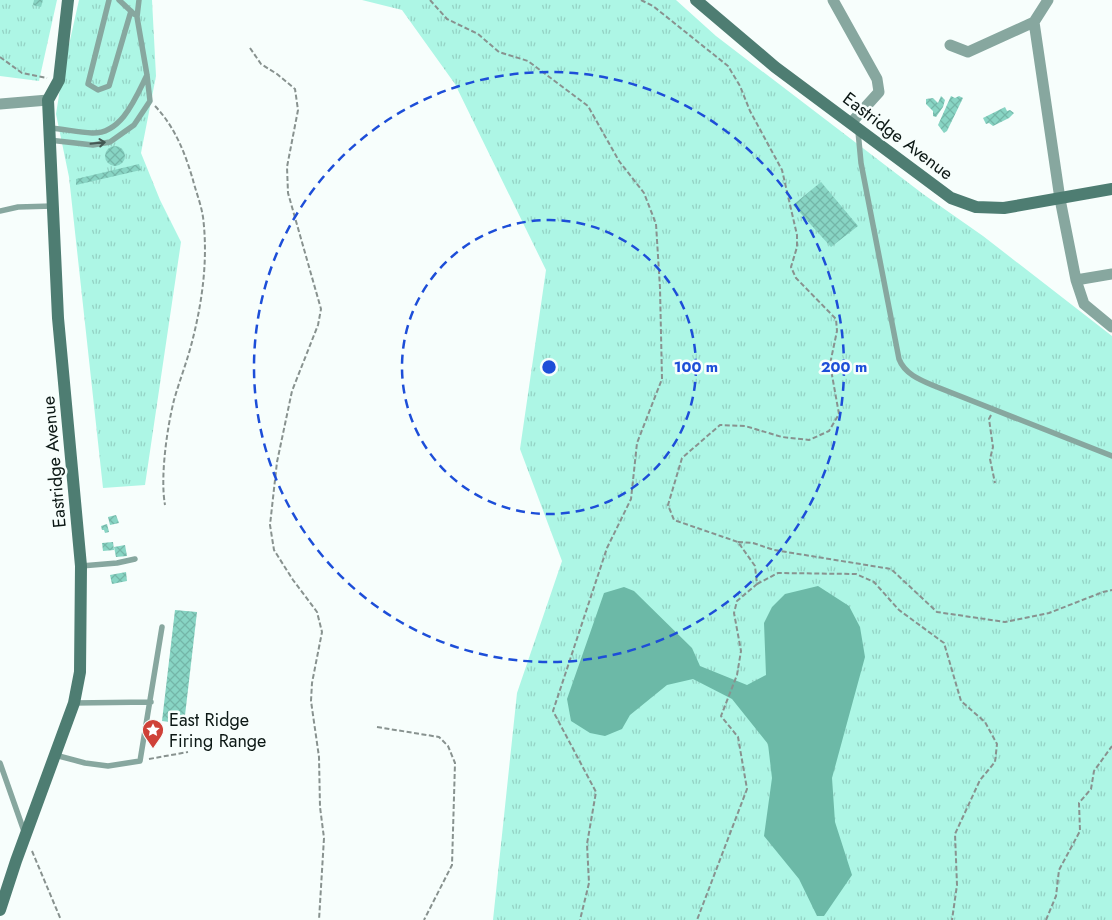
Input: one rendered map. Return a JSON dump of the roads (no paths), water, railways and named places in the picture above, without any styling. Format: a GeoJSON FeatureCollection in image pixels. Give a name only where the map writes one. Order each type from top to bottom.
{"type":"FeatureCollection","features":[{"type":"Feature","properties":{"kind":"street"},"geometry":{"type":"LineString","coordinates":[[0,104],[48,100],[59,80],[68,0]]}},
{"type":"Feature","properties":{"kind":"street","name":"Eastridge Avenue"},"geometry":{"type":"LineString","coordinates":[[696,0],[775,67],[951,198],[976,207],[1004,208],[1112,189]]}},
{"type":"Feature","properties":{"kind":"street"},"geometry":{"type":"LineString","coordinates":[[833,0],[877,79],[879,87],[879,92],[855,126]]}},
{"type":"Feature","properties":{"kind":"street"},"geometry":{"type":"LineString","coordinates":[[950,45],[968,52],[1034,22],[1048,0]]}},
{"type":"Feature","properties":{"kind":"street"},"geometry":{"type":"LineString","coordinates":[[1034,22],[1060,199],[1076,280],[1084,304],[1112,327]]}},
{"type":"Feature","properties":{"kind":"street","name":"Eastridge Avenue"},"geometry":{"type":"LineString","coordinates":[[0,910],[74,703],[80,672],[81,566],[58,318],[48,100]]}},
{"type":"Feature","properties":{"kind":"street"},"geometry":{"type":"LineString","coordinates":[[1076,280],[1112,274]]}},
{"type":"Feature","properties":{"kind":"lane"},"geometry":{"type":"LineString","coordinates":[[109,0],[88,84],[98,90],[109,86],[131,11]]}},
{"type":"Feature","properties":{"kind":"lane"},"geometry":{"type":"LineString","coordinates":[[119,0],[137,17]]}},
{"type":"Feature","properties":{"kind":"lane"},"geometry":{"type":"LineString","coordinates":[[49,134],[93,145],[110,142],[134,125],[150,101],[148,75],[137,17],[139,0]]}},
{"type":"Feature","properties":{"kind":"lane"},"geometry":{"type":"LineString","coordinates":[[49,134],[104,132],[115,125],[128,111],[148,75]]}},
{"type":"Feature","properties":{"kind":"lane"},"geometry":{"type":"LineString","coordinates":[[855,126],[900,364],[918,379],[1112,456]]}},
{"type":"Feature","properties":{"kind":"lane"},"geometry":{"type":"LineString","coordinates":[[0,211],[18,207],[53,206]]}},
{"type":"Feature","properties":{"kind":"lane"},"geometry":{"type":"LineString","coordinates":[[81,566],[117,563],[135,558]]}},
{"type":"Feature","properties":{"kind":"lane"},"geometry":{"type":"LineString","coordinates":[[55,755],[85,763],[108,766],[140,761],[162,627]]}},
{"type":"Feature","properties":{"kind":"lane"},"geometry":{"type":"LineString","coordinates":[[74,703],[151,702]]}},
{"type":"Feature","properties":{"kind":"lane"},"geometry":{"type":"LineString","coordinates":[[0,763],[25,836]]}},
{"type":"Feature","properties":{"kind":"place","name":"East Ridge Firing Range"},"geometry":{"type":"Point","coordinates":[153,749]}}]}
